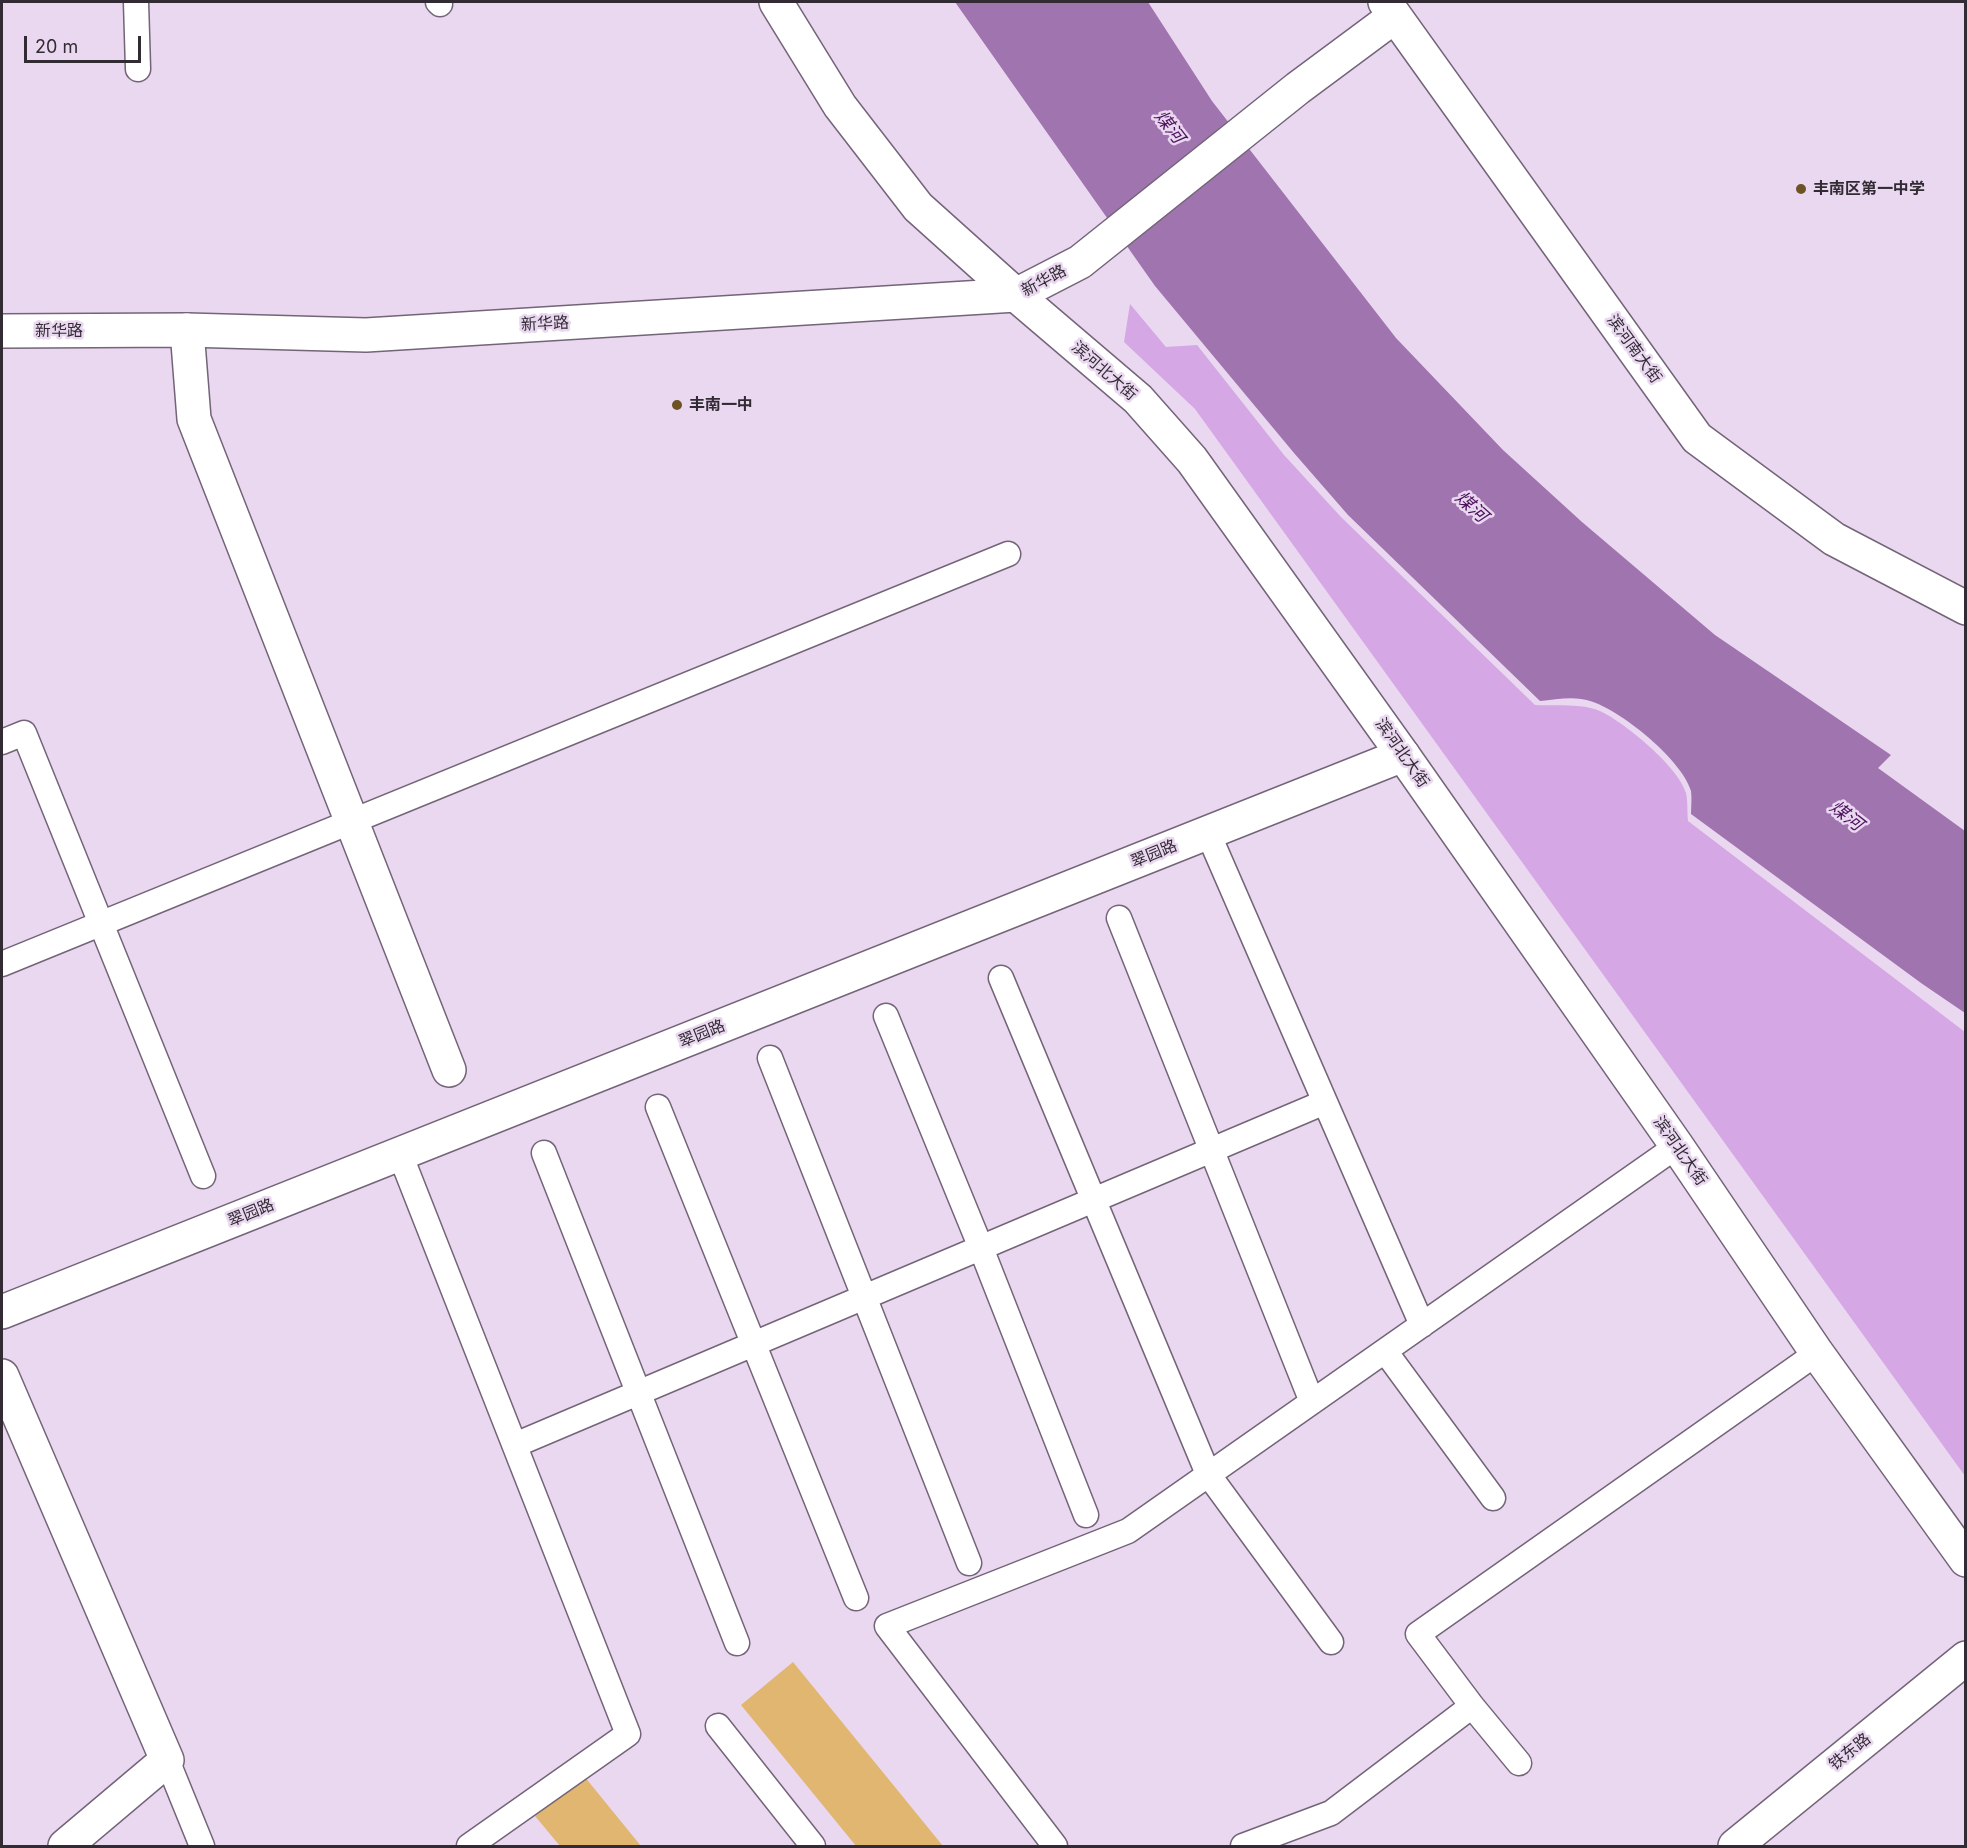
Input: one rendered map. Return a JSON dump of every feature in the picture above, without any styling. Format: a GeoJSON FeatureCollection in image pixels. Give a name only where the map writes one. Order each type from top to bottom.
{"type":"FeatureCollection","features":[{"type":"Feature","properties":{"kind":"street","name":"滨河北大街"},"geometry":{"type":"LineString","coordinates":[[776,2],[840,106],[918,207],[1016,295],[1138,399],[1192,460],[1403,755],[1677,1146],[1817,1353],[1965,1560]]}},
{"type":"Feature","properties":{"kind":"street","name":"新华路"},"geometry":{"type":"LineString","coordinates":[[2,331],[187,330],[366,335],[1016,295],[1080,262],[1298,88],[1390,9]]}},
{"type":"Feature","properties":{"kind":"street","name":"滨河南大街"},"geometry":{"type":"LineString","coordinates":[[1390,9],[1697,438],[1834,539],[1965,608]]}},
{"type":"Feature","properties":{"kind":"street"},"geometry":{"type":"LineString","coordinates":[[187,330],[194,419],[449,1070]]}},
{"type":"Feature","properties":{"kind":"street","name":"翠园路"},"geometry":{"type":"LineString","coordinates":[[2,1312],[1403,755]]}},
{"type":"Feature","properties":{"kind":"street"},"geometry":{"type":"LineString","coordinates":[[2,1376],[167,1760],[65,1846]]}},
{"type":"Feature","properties":{"kind":"street","name":"铁东路"},"geometry":{"type":"LineString","coordinates":[[1735,1846],[1965,1658]]}},
{"type":"Feature","properties":{"kind":"lane"},"geometry":{"type":"LineString","coordinates":[[136,2],[138,69]]}},
{"type":"Feature","properties":{"kind":"lane"},"geometry":{"type":"LineString","coordinates":[[2,964],[1008,554]]}},
{"type":"Feature","properties":{"kind":"lane"},"geometry":{"type":"LineString","coordinates":[[2,742],[24,733],[202,1176]]}},
{"type":"Feature","properties":{"kind":"lane"},"geometry":{"type":"LineString","coordinates":[[1208,833],[1422,1325]]}},
{"type":"Feature","properties":{"kind":"lane"},"geometry":{"type":"LineString","coordinates":[[1119,918],[1312,1402]]}},
{"type":"Feature","properties":{"kind":"lane"},"geometry":{"type":"LineString","coordinates":[[1001,978],[1208,1474],[1331,1642]]}},
{"type":"Feature","properties":{"kind":"lane"},"geometry":{"type":"LineString","coordinates":[[886,1016],[981,1248],[1086,1515]]}},
{"type":"Feature","properties":{"kind":"lane"},"geometry":{"type":"LineString","coordinates":[[770,1058],[969,1563]]}},
{"type":"Feature","properties":{"kind":"lane"},"geometry":{"type":"LineString","coordinates":[[515,1445],[1325,1102]]}},
{"type":"Feature","properties":{"kind":"lane"},"geometry":{"type":"LineString","coordinates":[[658,1107],[856,1598]]}},
{"type":"Feature","properties":{"kind":"lane"},"geometry":{"type":"LineString","coordinates":[[1056,1846],[887,1626],[1128,1531],[1677,1146]]}},
{"type":"Feature","properties":{"kind":"lane"},"geometry":{"type":"LineString","coordinates":[[400,1154],[628,1734],[469,1846]]}},
{"type":"Feature","properties":{"kind":"lane"},"geometry":{"type":"LineString","coordinates":[[544,1154],[737,1643]]}},
{"type":"Feature","properties":{"kind":"lane"},"geometry":{"type":"LineString","coordinates":[[1385,1351],[1493,1498]]}},
{"type":"Feature","properties":{"kind":"lane"},"geometry":{"type":"LineString","coordinates":[[1519,1763],[1472,1706],[1418,1634],[1817,1353]]}},
{"type":"Feature","properties":{"kind":"lane"},"geometry":{"type":"LineString","coordinates":[[1243,1846],[1330,1813],[1472,1706]]}},
{"type":"Feature","properties":{"kind":"lane"},"geometry":{"type":"LineString","coordinates":[[718,1726],[813,1846]]}},
{"type":"Feature","properties":{"kind":"lane"},"geometry":{"type":"LineString","coordinates":[[167,1760],[202,1846]]}},
{"type":"Feature","properties":{"kind":"shaded area"},"geometry":{"type":"Polygon","coordinates":[[[1130,304],[1166,347],[1197,345],[1284,455],[1341,517],[1535,705],[1593,708],[1623,725],[1649,746],[1681,782],[1687,796],[1688,821],[1965,1032],[1965,1476],[1195,409],[1124,342],[1130,304]]]}},
{"type":"Feature","properties":{"kind":"water","name":"煤河"},"geometry":{"type":"Polygon","coordinates":[[[955,2],[1148,2],[1212,101],[1396,338],[1503,450],[1582,522],[1715,635],[1891,755],[1878,768],[1965,831],[1965,1013],[1691,814],[1691,791],[1685,778],[1661,749],[1628,721],[1611,710],[1581,699],[1540,701],[1348,515],[1155,286],[955,2]]]}},
{"type":"Feature","properties":{"kind":"building"},"geometry":{"type":"Polygon","coordinates":[[[793,1662],[943,1846],[856,1846],[741,1705],[793,1662]]]}},
{"type":"Feature","properties":{"kind":"building"},"geometry":{"type":"Polygon","coordinates":[[[584,1776],[641,1846],[560,1846],[535,1816],[584,1776]]]}},
{"type":"Feature","properties":{"kind":"place","name":"丰南区第一中学"},"geometry":{"type":"Point","coordinates":[1801,189]}},
{"type":"Feature","properties":{"kind":"place","name":"丰南一中"},"geometry":{"type":"Point","coordinates":[677,405]}}]}
